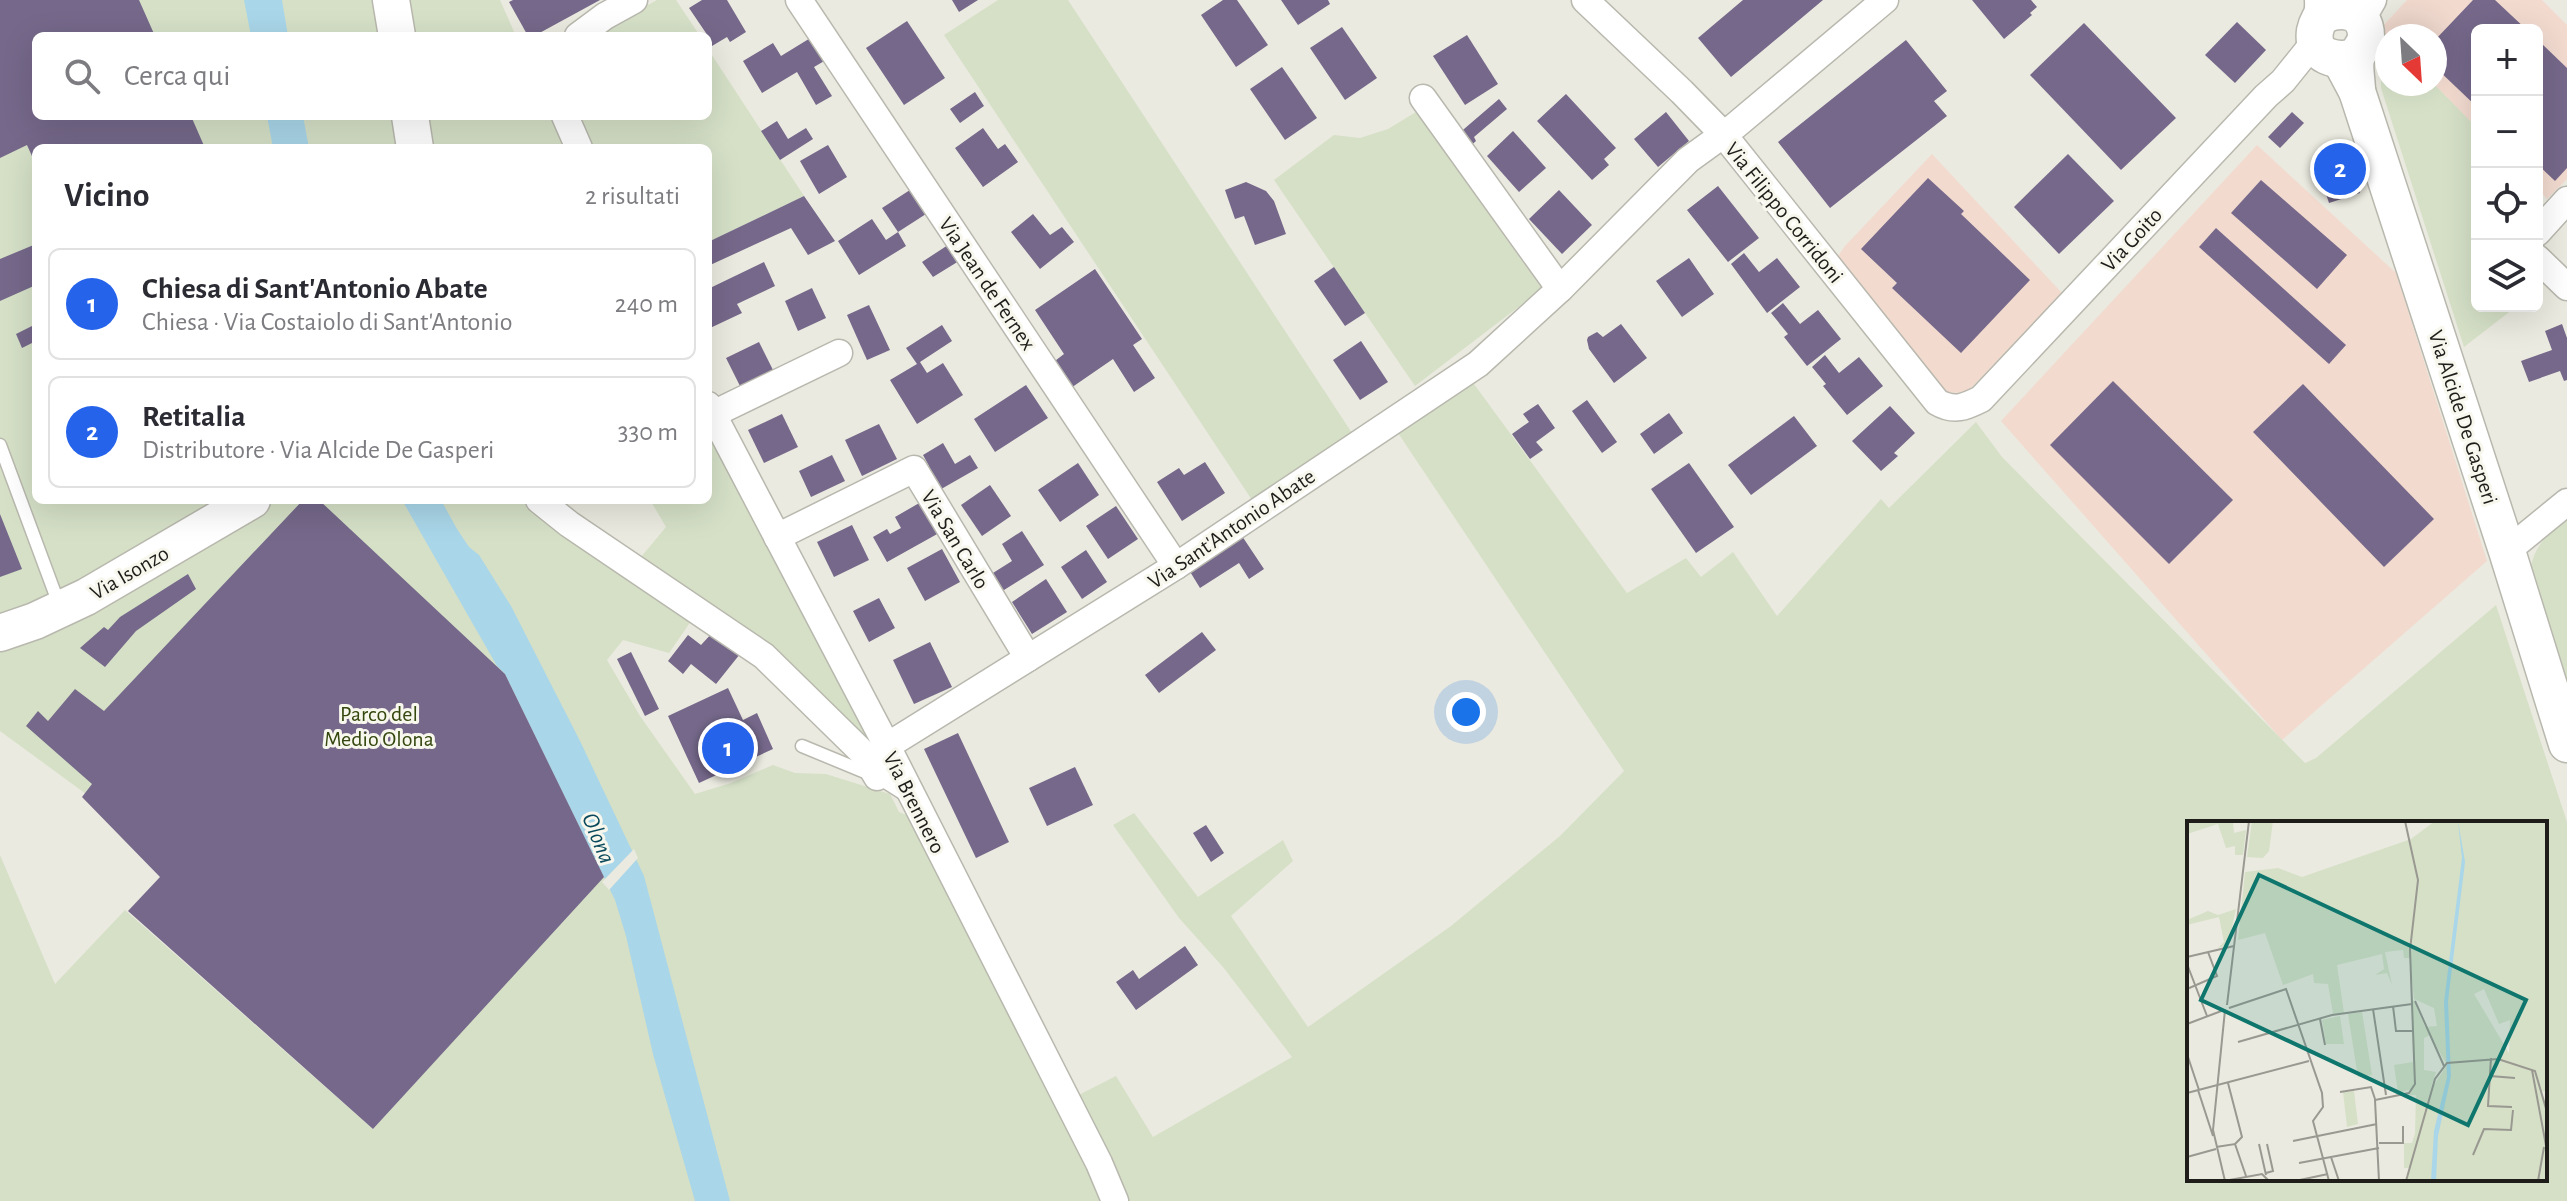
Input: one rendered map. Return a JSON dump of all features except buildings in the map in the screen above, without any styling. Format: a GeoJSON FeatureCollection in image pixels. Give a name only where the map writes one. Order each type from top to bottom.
{"type":"FeatureCollection","features":[{"type":"Feature","properties":{"kind":"street"},"geometry":{"type":"LineString","coordinates":[[391,0],[396,32]]}},
{"type":"Feature","properties":{"kind":"street"},"geometry":{"type":"LineString","coordinates":[[583,32],[634,0]]}},
{"type":"Feature","properties":{"kind":"street","name":"Via Jean de Fernex"},"geometry":{"type":"LineString","coordinates":[[799,0],[1176,566]]}},
{"type":"Feature","properties":{"kind":"street","name":"Via Filippo Corridoni"},"geometry":{"type":"LineString","coordinates":[[1585,0],[1723,134],[1937,402],[1946,408],[1961,409],[1981,399]]}},
{"type":"Feature","properties":{"kind":"street","name":"Via Sant'Antonio Abate"},"geometry":{"type":"LineString","coordinates":[[887,746],[1176,566],[1478,364],[1560,289],[1688,160],[1885,0]]}},
{"type":"Feature","properties":{"kind":"street","name":"Via Goito"},"geometry":{"type":"LineString","coordinates":[[1981,399],[2266,96],[2343,28]]}},
{"type":"Feature","properties":{"kind":"street","name":"Via Alcide De Gasperi"},"geometry":{"type":"LineString","coordinates":[[2343,28],[2567,744]]}},
{"type":"Feature","properties":{"kind":"street"},"geometry":{"type":"LineString","coordinates":[[1423,98],[1560,289]]}},
{"type":"Feature","properties":{"kind":"street"},"geometry":{"type":"LineString","coordinates":[[411,120],[414,144]]}},
{"type":"Feature","properties":{"kind":"street"},"geometry":{"type":"LineString","coordinates":[[567,120],[577,144]]}},
{"type":"Feature","properties":{"kind":"street"},"geometry":{"type":"LineString","coordinates":[[2543,226],[2567,200]]}},
{"type":"Feature","properties":{"kind":"street"},"geometry":{"type":"LineString","coordinates":[[2543,264],[2567,287]]}},
{"type":"Feature","properties":{"kind":"street"},"geometry":{"type":"LineString","coordinates":[[712,409],[839,353]]}},
{"type":"Feature","properties":{"kind":"street","name":"Via Brennero"},"geometry":{"type":"LineString","coordinates":[[712,414],[887,746],[1115,1201]]}},
{"type":"Feature","properties":{"kind":"street","name":"Via San Carlo"},"geometry":{"type":"LineString","coordinates":[[777,537],[914,469],[1028,658]]}},
{"type":"Feature","properties":{"kind":"street"},"geometry":{"type":"LineString","coordinates":[[2507,551],[2567,502]]}},
{"type":"Feature","properties":{"kind":"street","name":"Via Isonzo"},"geometry":{"type":"LineString","coordinates":[[0,633],[57,599],[244,504]]}},
{"type":"Feature","properties":{"kind":"street"},"geometry":{"type":"LineString","coordinates":[[544,504],[764,656],[863,753],[877,777]]}},
{"type":"Feature","properties":{"kind":"lane"},"geometry":{"type":"LineString","coordinates":[[0,445],[3,463],[57,599]]}},
{"type":"Feature","properties":{"kind":"lane"},"geometry":{"type":"LineString","coordinates":[[802,746],[877,777],[913,799]]}},
{"type":"Feature","properties":{"kind":"shaded area"},"geometry":{"type":"Polygon","coordinates":[[[2407,0],[2542,0],[2567,25],[2567,179],[2547,199],[2543,195],[2543,24],[2471,24],[2471,122],[2446,96],[2447,24],[2385,24],[2407,0]]]}},
{"type":"Feature","properties":{"kind":"shaded area"},"geometry":{"type":"Polygon","coordinates":[[[2257,145],[2396,273],[2487,561],[2282,740],[2001,421],[2257,145]]]}},
{"type":"Feature","properties":{"kind":"shaded area"},"geometry":{"type":"Polygon","coordinates":[[[1932,154],[2062,293],[1972,387],[1962,393],[1942,392],[1836,259],[1932,154]]]}},
{"type":"Feature","properties":{"kind":"green space","name":"Parco del Medio Olona"},"geometry":{"type":"Polygon","coordinates":[[[0,0],[500,0],[514,32],[32,32],[32,120],[565,120],[577,144],[32,144],[32,504],[539,504],[631,569],[666,527],[652,504],[712,504],[712,413],[913,799],[698,611],[669,653],[623,640],[607,660],[640,716],[695,794],[773,765],[795,773],[826,774],[890,794],[899,812],[921,821],[1067,1101],[1116,1076],[1153,1137],[1292,1057],[1223,967],[1179,918],[1113,825],[1134,813],[1198,897],[1283,840],[1293,861],[1231,916],[1308,1027],[1451,926],[1560,836],[1624,771],[1392,424],[1471,380],[1627,593],[1686,558],[1701,577],[1733,552],[1777,616],[1881,499],[1889,508],[1976,422],[2002,457],[2305,763],[2316,758],[2496,605],[2567,822],[2567,1201],[0,1201],[0,855],[55,984],[125,910],[373,1129],[441,1054],[0,731],[0,0]]]}},
{"type":"Feature","properties":{"kind":"green space"},"geometry":{"type":"Polygon","coordinates":[[[657,0],[676,0],[697,32],[601,32],[657,0]]]}},
{"type":"Feature","properties":{"kind":"green space"},"geometry":{"type":"Polygon","coordinates":[[[998,0],[1068,0],[1352,433],[1252,500],[944,35],[998,0]]]}},
{"type":"Feature","properties":{"kind":"green space"},"geometry":{"type":"Polygon","coordinates":[[[712,55],[804,196],[712,240],[712,144],[588,144],[579,120],[712,120],[712,55]]]}},
{"type":"Feature","properties":{"kind":"green space"},"geometry":{"type":"Polygon","coordinates":[[[2384,96],[2446,96],[2471,122],[2471,312],[2509,312],[2464,347],[2384,96]]]}},
{"type":"Feature","properties":{"kind":"green space"},"geometry":{"type":"Polygon","coordinates":[[[1416,112],[1542,289],[1415,386],[1274,180],[1334,135],[1360,138],[1388,129],[1416,112]]]}},
{"type":"Feature","properties":{"kind":"green space"},"geometry":{"type":"Polygon","coordinates":[[[2567,516],[2567,693],[2533,595],[2531,567],[2540,545],[2567,516]]]}},
{"type":"Feature","properties":{"kind":"water"},"geometry":{"type":"Polygon","coordinates":[[[244,0],[282,0],[287,32],[250,32],[244,0]]]}},
{"type":"Feature","properties":{"kind":"water"},"geometry":{"type":"Polygon","coordinates":[[[268,120],[304,120],[308,144],[272,144],[268,120]]]}},
{"type":"Feature","properties":{"kind":"water","name":"Olona"},"geometry":{"type":"Polygon","coordinates":[[[404,504],[443,504],[469,547],[479,555],[511,606],[644,876],[730,1201],[695,1201],[653,1054],[615,900],[505,674],[497,666],[404,504]]]}},
{"type":"Feature","properties":{"kind":"pier"},"geometry":{"type":"Polygon","coordinates":[[[634,849],[638,858],[609,890],[602,882],[634,849]]]}},
{"type":"Feature","properties":{"kind":"place","name":"Retitalia"},"geometry":{"type":"Point","coordinates":[2340,169]}},
{"type":"Feature","properties":{"kind":"place","name":"Chiesa di Sant'Antonio Abate"},"geometry":{"type":"Point","coordinates":[728,748]}}]}
